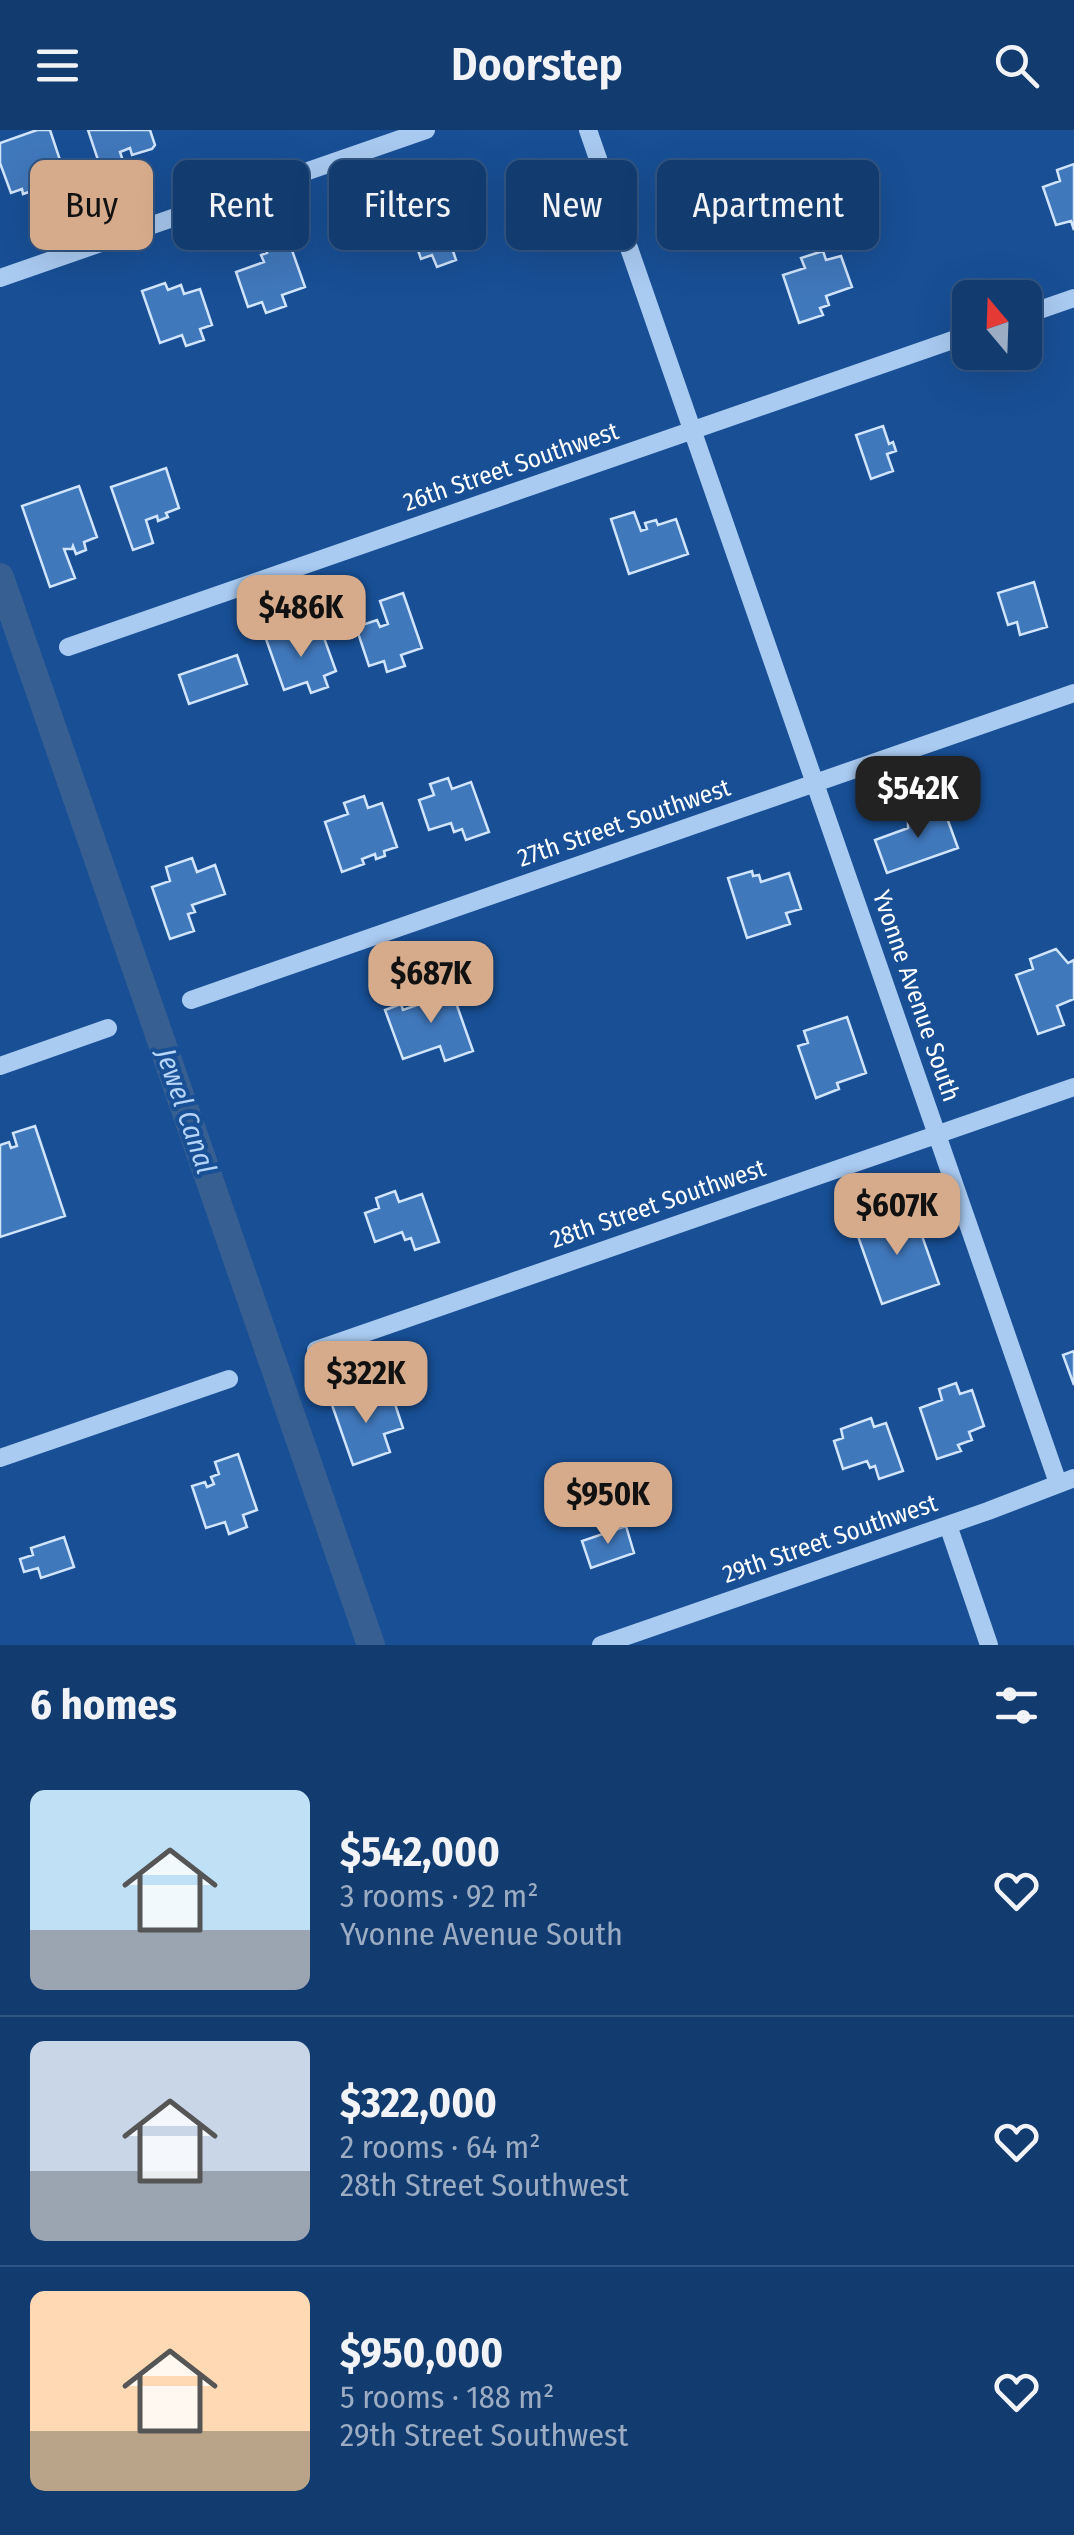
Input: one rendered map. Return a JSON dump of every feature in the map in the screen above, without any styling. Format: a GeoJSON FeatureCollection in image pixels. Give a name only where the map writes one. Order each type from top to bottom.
{"type":"FeatureCollection","features":[{"type":"Feature","properties":{"kind":"street"},"geometry":{"type":"LineString","coordinates":[[0,278],[426,130]]}},
{"type":"Feature","properties":{"kind":"street","name":"Yvonne Avenue South"},"geometry":{"type":"LineString","coordinates":[[588,130],[937,1134],[1066,1480]]}},
{"type":"Feature","properties":{"kind":"street"},"geometry":{"type":"LineString","coordinates":[[1042,309],[1074,298]]}},
{"type":"Feature","properties":{"kind":"street","name":"26th Street Southwest"},"geometry":{"type":"LineString","coordinates":[[68,646],[952,340]]}},
{"type":"Feature","properties":{"kind":"street","name":"27th Street Southwest"},"geometry":{"type":"LineString","coordinates":[[190,1000],[1074,693]]}},
{"type":"Feature","properties":{"kind":"street"},"geometry":{"type":"LineString","coordinates":[[0,1066],[108,1028]]}},
{"type":"Feature","properties":{"kind":"street","name":"28th Street Southwest"},"geometry":{"type":"LineString","coordinates":[[316,1350],[1074,1087]]}},
{"type":"Feature","properties":{"kind":"street"},"geometry":{"type":"LineString","coordinates":[[0,1458],[228,1379]]}},
{"type":"Feature","properties":{"kind":"street","name":"29th Street Southwest"},"geometry":{"type":"LineString","coordinates":[[600,1645],[948,1525],[1066,1480]]}},
{"type":"Feature","properties":{"kind":"street"},"geometry":{"type":"LineString","coordinates":[[948,1525],[989,1645]]}},
{"type":"Feature","properties":{"kind":"building"},"geometry":{"type":"Polygon","coordinates":[[[37,130],[50,130],[60,160],[30,160],[30,192],[23,194],[22,189],[11,193],[0,163],[0,143],[37,130]]]}},
{"type":"Feature","properties":{"kind":"building"},"geometry":{"type":"Polygon","coordinates":[[[88,130],[150,130],[155,145],[152,149],[132,155],[130,148],[120,152],[123,160],[98,160],[88,130]]]}},
{"type":"Feature","properties":{"kind":"building"},"geometry":{"type":"Polygon","coordinates":[[[1074,164],[1074,230],[1071,221],[1056,225],[1043,187],[1060,181],[1057,170],[1074,164]]]}},
{"type":"Feature","properties":{"kind":"building"},"geometry":{"type":"Polygon","coordinates":[[[266,250],[292,250],[305,287],[282,295],[286,306],[266,313],[262,302],[248,307],[236,272],[264,262],[261,255],[266,250]]]}},
{"type":"Feature","properties":{"kind":"building"},"geometry":{"type":"Polygon","coordinates":[[[418,250],[453,250],[456,260],[437,267],[432,255],[421,259],[418,250]]]}},
{"type":"Feature","properties":{"kind":"building"},"geometry":{"type":"Polygon","coordinates":[[[823,251],[826,260],[841,256],[852,287],[826,296],[829,305],[820,308],[823,315],[799,323],[783,275],[805,268],[801,258],[823,251]]]}},
{"type":"Feature","properties":{"kind":"building"},"geometry":{"type":"Polygon","coordinates":[[[165,283],[168,290],[181,285],[184,294],[200,289],[212,325],[200,329],[204,340],[186,346],[182,335],[160,343],[142,291],[165,283]]]}},
{"type":"Feature","properties":{"kind":"building"},"geometry":{"type":"Polygon","coordinates":[[[883,426],[896,451],[887,454],[893,471],[871,479],[856,435],[883,426]]]}},
{"type":"Feature","properties":{"kind":"building"},"geometry":{"type":"Polygon","coordinates":[[[166,468],[179,508],[158,521],[157,516],[146,520],[153,543],[133,550],[111,487],[166,468]]]}},
{"type":"Feature","properties":{"kind":"building"},"geometry":{"type":"Polygon","coordinates":[[[79,486],[97,537],[84,542],[86,550],[76,554],[73,546],[64,549],[75,578],[50,587],[22,506],[79,486]]]}},
{"type":"Feature","properties":{"kind":"building"},"geometry":{"type":"Polygon","coordinates":[[[634,512],[641,531],[647,529],[645,523],[656,520],[658,525],[676,519],[688,554],[629,574],[611,519],[634,512]]]}},
{"type":"Feature","properties":{"kind":"building"},"geometry":{"type":"Polygon","coordinates":[[[1034,582],[1047,627],[1020,635],[1017,622],[1008,625],[998,593],[1034,582]]]}},
{"type":"Feature","properties":{"kind":"building"},"geometry":{"type":"Polygon","coordinates":[[[403,593],[422,648],[401,655],[405,666],[387,672],[384,661],[369,666],[356,627],[377,620],[380,627],[388,624],[380,601],[403,593]]]}},
{"type":"Feature","properties":{"kind":"building"},"geometry":{"type":"Polygon","coordinates":[[[289,631],[291,637],[304,632],[307,641],[323,635],[336,671],[324,676],[328,687],[311,693],[307,682],[284,690],[266,639],[289,631]]]}},
{"type":"Feature","properties":{"kind":"building"},"geometry":{"type":"Polygon","coordinates":[[[237,655],[247,684],[189,704],[179,675],[237,655]]]}},
{"type":"Feature","properties":{"kind":"building"},"geometry":{"type":"Polygon","coordinates":[[[448,778],[452,789],[471,782],[489,832],[466,840],[462,829],[454,832],[451,823],[429,830],[419,800],[434,795],[430,784],[448,778]]]}},
{"type":"Feature","properties":{"kind":"building"},"geometry":{"type":"Polygon","coordinates":[[[364,796],[368,808],[382,803],[397,847],[384,851],[385,856],[376,859],[375,854],[362,859],[364,864],[342,872],[325,822],[348,814],[344,803],[364,796]]]}},
{"type":"Feature","properties":{"kind":"building"},"geometry":{"type":"Polygon","coordinates":[[[943,807],[958,848],[887,873],[875,840],[908,828],[908,819],[943,807]]]}},
{"type":"Feature","properties":{"kind":"building"},"geometry":{"type":"Polygon","coordinates":[[[192,858],[197,872],[215,865],[225,894],[192,905],[195,912],[188,914],[194,931],[170,939],[152,887],[170,881],[166,867],[192,858]]]}},
{"type":"Feature","properties":{"kind":"building"},"geometry":{"type":"Polygon","coordinates":[[[752,871],[761,882],[789,873],[801,909],[786,913],[790,924],[747,938],[728,878],[752,871]]]}},
{"type":"Feature","properties":{"kind":"building"},"geometry":{"type":"Polygon","coordinates":[[[1056,949],[1068,963],[1074,960],[1074,999],[1057,1006],[1064,1025],[1038,1034],[1016,975],[1033,969],[1030,959],[1056,949]]]}},
{"type":"Feature","properties":{"kind":"building"},"geometry":{"type":"Polygon","coordinates":[[[449,983],[473,1051],[445,1061],[440,1046],[403,1059],[385,1010],[401,1004],[403,1010],[420,1004],[418,999],[427,996],[426,992],[449,983]]]}},
{"type":"Feature","properties":{"kind":"building"},"geometry":{"type":"Polygon","coordinates":[[[847,1017],[866,1073],[837,1083],[839,1089],[816,1098],[798,1046],[808,1043],[804,1031],[847,1017]]]}},
{"type":"Feature","properties":{"kind":"building"},"geometry":{"type":"Polygon","coordinates":[[[35,1126],[65,1216],[0,1237],[0,1145],[9,1142],[11,1148],[17,1146],[13,1133],[35,1126]]]}},
{"type":"Feature","properties":{"kind":"building"},"geometry":{"type":"Polygon","coordinates":[[[395,1191],[399,1202],[422,1194],[439,1242],[415,1250],[411,1238],[405,1240],[402,1232],[375,1242],[365,1213],[379,1208],[376,1198],[395,1191]]]}},
{"type":"Feature","properties":{"kind":"building"},"geometry":{"type":"Polygon","coordinates":[[[900,1216],[901,1221],[915,1216],[939,1284],[882,1304],[854,1225],[877,1217],[881,1228],[900,1216]]]}},
{"type":"Feature","properties":{"kind":"building"},"geometry":{"type":"Polygon","coordinates":[[[1074,1351],[1074,1385],[1063,1355],[1074,1351]]]}},
{"type":"Feature","properties":{"kind":"building"},"geometry":{"type":"Polygon","coordinates":[[[956,1383],[960,1394],[972,1390],[984,1426],[969,1432],[972,1440],[958,1445],[961,1451],[937,1459],[920,1408],[942,1400],[939,1389],[956,1383]]]}},
{"type":"Feature","properties":{"kind":"building"},"geometry":{"type":"Polygon","coordinates":[[[353,1395],[357,1405],[377,1398],[378,1403],[393,1398],[403,1428],[384,1434],[390,1452],[353,1465],[331,1402],[353,1395]]]}},
{"type":"Feature","properties":{"kind":"building"},"geometry":{"type":"Polygon","coordinates":[[[871,1418],[874,1427],[886,1423],[903,1471],[879,1479],[875,1466],[870,1468],[867,1461],[843,1469],[834,1441],[843,1438],[841,1429],[871,1418]]]}},
{"type":"Feature","properties":{"kind":"building"},"geometry":{"type":"Polygon","coordinates":[[[238,1454],[257,1510],[243,1515],[247,1527],[229,1534],[225,1522],[206,1528],[192,1486],[214,1484],[211,1477],[219,1474],[215,1462],[238,1454]]]}},
{"type":"Feature","properties":{"kind":"building"},"geometry":{"type":"Polygon","coordinates":[[[626,1526],[634,1553],[591,1568],[582,1541],[626,1526]]]}},
{"type":"Feature","properties":{"kind":"building"},"geometry":{"type":"Polygon","coordinates":[[[64,1537],[74,1567],[41,1578],[38,1568],[24,1572],[20,1559],[33,1555],[31,1548],[64,1537]]]}},
{"type":"Feature","properties":{"kind":"waterway","name":"Jewel Canal"},"geometry":{"type":"LineString","coordinates":[[0,577],[371,1645]]}}]}
